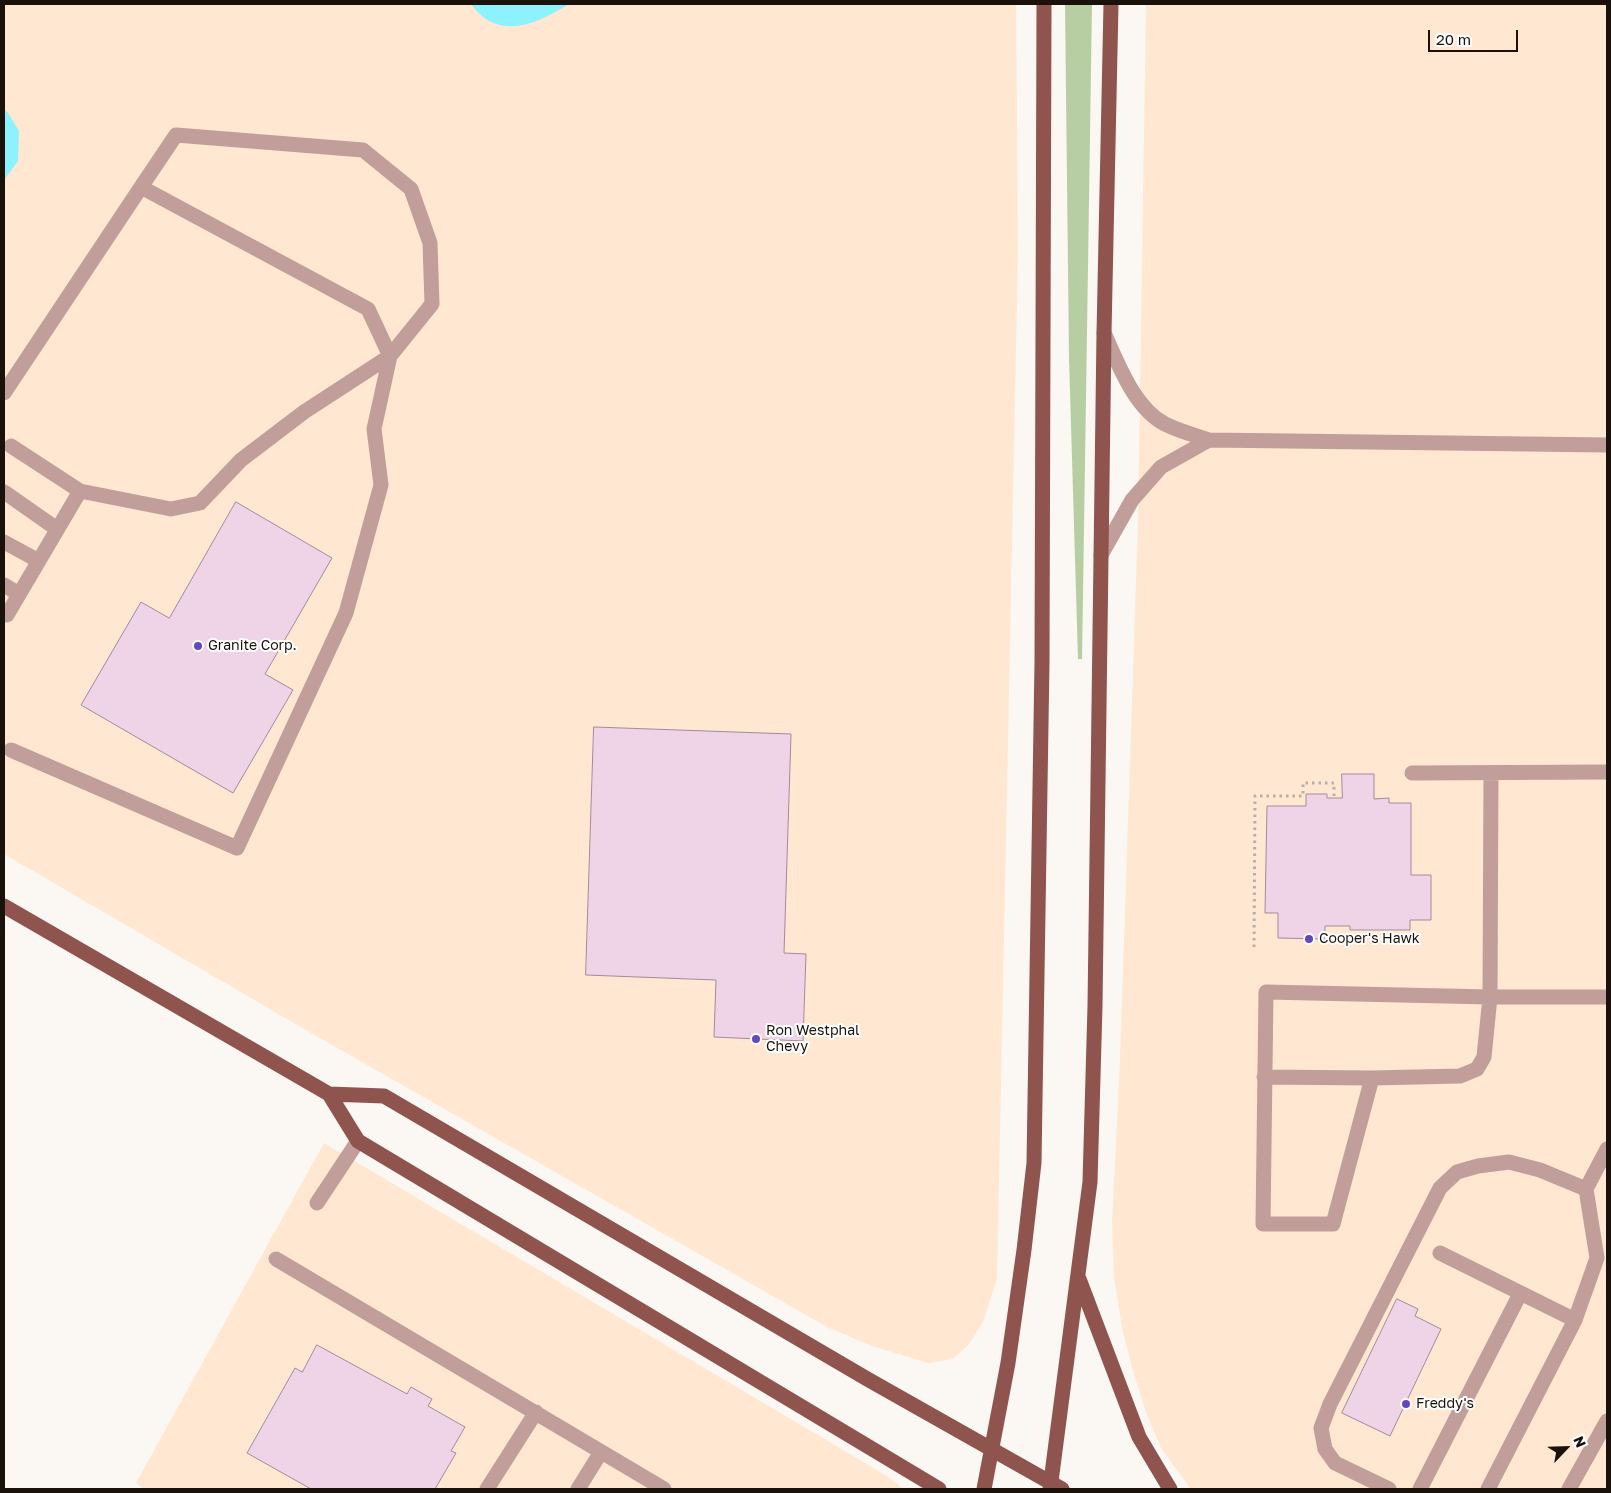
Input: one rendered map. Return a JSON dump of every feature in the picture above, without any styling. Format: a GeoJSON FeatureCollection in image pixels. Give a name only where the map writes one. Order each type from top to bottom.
{"type":"FeatureCollection","features":[{"type":"Feature","properties":{"kind":"main road"},"geometry":{"type":"LineString","coordinates":[[984,1489],[1015,1316],[1034,1164],[1042,662],[1044,4]]}},
{"type":"Feature","properties":{"kind":"main road"},"geometry":{"type":"LineString","coordinates":[[4,906],[329,1094],[384,1096],[869,1380],[992,1449],[1054,1487],[1090,1182],[1111,4]]}},
{"type":"Feature","properties":{"kind":"main road"},"geometry":{"type":"LineString","coordinates":[[329,1094],[358,1141],[939,1489]]}},
{"type":"Feature","properties":{"kind":"main road"},"geometry":{"type":"LineString","coordinates":[[1078,1278],[1139,1437],[1170,1489]]}},
{"type":"Feature","properties":{"kind":"lane"},"geometry":{"type":"LineString","coordinates":[[4,393],[176,135],[363,150],[411,189],[430,243],[432,304],[390,356],[304,412],[241,460],[200,503],[171,509],[80,491],[11,446]]}},
{"type":"Feature","properties":{"kind":"lane"},"geometry":{"type":"LineString","coordinates":[[6,752],[237,848],[346,613],[381,485],[374,428],[390,356],[368,309],[141,187]]}},
{"type":"Feature","properties":{"kind":"lane"},"geometry":{"type":"LineString","coordinates":[[1104,333],[1127,382],[1148,411],[1164,424],[1209,440],[1607,445]]}},
{"type":"Feature","properties":{"kind":"lane"},"geometry":{"type":"LineString","coordinates":[[1101,556],[1132,500],[1161,467],[1209,440]]}},
{"type":"Feature","properties":{"kind":"lane"},"geometry":{"type":"LineString","coordinates":[[4,613],[7,614],[80,491]]}},
{"type":"Feature","properties":{"kind":"lane"},"geometry":{"type":"LineString","coordinates":[[4,492],[57,529]]}},
{"type":"Feature","properties":{"kind":"lane"},"geometry":{"type":"LineString","coordinates":[[4,542],[39,561]]}},
{"type":"Feature","properties":{"kind":"lane"},"geometry":{"type":"LineString","coordinates":[[4,585],[19,594]]}},
{"type":"Feature","properties":{"kind":"lane"},"geometry":{"type":"LineString","coordinates":[[1264,1077],[1372,1078],[1460,1076],[1477,1069],[1484,1057],[1490,997],[1491,772]]}},
{"type":"Feature","properties":{"kind":"lane"},"geometry":{"type":"LineString","coordinates":[[1412,773],[1607,772]]}},
{"type":"Feature","properties":{"kind":"lane"},"geometry":{"type":"LineString","coordinates":[[1372,1078],[1333,1224],[1263,1224],[1266,992],[1490,997],[1607,997]]}},
{"type":"Feature","properties":{"kind":"lane"},"geometry":{"type":"LineString","coordinates":[[316,1203],[358,1141]]}},
{"type":"Feature","properties":{"kind":"lane"},"geometry":{"type":"LineString","coordinates":[[1488,1489],[1575,1320],[1597,1258],[1586,1189],[1607,1149]]}},
{"type":"Feature","properties":{"kind":"lane"},"geometry":{"type":"LineString","coordinates":[[1389,1489],[1335,1463],[1325,1448],[1321,1428],[1330,1404],[1440,1188],[1457,1172],[1478,1166],[1509,1162],[1540,1170],[1586,1189]]}},
{"type":"Feature","properties":{"kind":"lane"},"geometry":{"type":"LineString","coordinates":[[1440,1253],[1575,1320]]}},
{"type":"Feature","properties":{"kind":"lane"},"geometry":{"type":"LineString","coordinates":[[276,1259],[664,1489]]}},
{"type":"Feature","properties":{"kind":"lane"},"geometry":{"type":"LineString","coordinates":[[1420,1489],[1520,1294]]}},
{"type":"Feature","properties":{"kind":"lane"},"geometry":{"type":"LineString","coordinates":[[487,1489],[536,1412]]}},
{"type":"Feature","properties":{"kind":"lane"},"geometry":{"type":"LineString","coordinates":[[1569,1489],[1607,1421]]}},
{"type":"Feature","properties":{"kind":"lane"},"geometry":{"type":"LineString","coordinates":[[578,1489],[601,1452]]}},
{"type":"Feature","properties":{"kind":"path"},"geometry":{"type":"LineString","coordinates":[[1254,947],[1255,796],[1303,796],[1303,783],[1334,783],[1334,798]]}},
{"type":"Feature","properties":{"kind":"shaded area"},"geometry":{"type":"Polygon","coordinates":[[[4,4],[1016,4],[1018,252],[997,1279],[983,1322],[969,1344],[953,1359],[929,1363],[872,1346],[827,1327],[299,1026],[4,854],[4,4]]]}},
{"type":"Feature","properties":{"kind":"shaded area"},"geometry":{"type":"Polygon","coordinates":[[[1146,4],[1607,4],[1607,1489],[1191,1489],[1161,1448],[1146,1412],[1133,1371],[1122,1328],[1114,1277],[1112,1223],[1120,1060],[1138,523],[1146,4]]]}},
{"type":"Feature","properties":{"kind":"shaded area"},"geometry":{"type":"Polygon","coordinates":[[[324,1143],[887,1476],[903,1489],[144,1489],[136,1483],[324,1143]]]}},
{"type":"Feature","properties":{"kind":"green space"},"geometry":{"type":"Polygon","coordinates":[[[1065,4],[1092,4],[1082,659],[1078,659],[1069,358],[1065,4]]]}},
{"type":"Feature","properties":{"kind":"water"},"geometry":{"type":"Polygon","coordinates":[[[471,4],[569,4],[531,23],[505,26],[493,23],[482,16],[471,4]]]}},
{"type":"Feature","properties":{"kind":"water"},"geometry":{"type":"Polygon","coordinates":[[[4,109],[19,131],[18,161],[4,180],[4,109]]]}},
{"type":"Feature","properties":{"kind":"building","name":"Granite Corp."},"geometry":{"type":"Polygon","coordinates":[[[236,502],[332,558],[265,674],[293,690],[233,793],[81,705],[141,602],[169,618],[236,502]]]}},
{"type":"Feature","properties":{"kind":"building"},"geometry":{"type":"Polygon","coordinates":[[[594,727],[791,734],[784,953],[806,954],[803,1041],[714,1037],[716,980],[586,975],[594,727]]]}},
{"type":"Feature","properties":{"kind":"building"},"geometry":{"type":"Polygon","coordinates":[[[1342,774],[1374,774],[1374,799],[1389,798],[1389,803],[1411,803],[1411,875],[1431,875],[1431,920],[1410,920],[1410,930],[1350,930],[1350,926],[1325,926],[1325,939],[1278,938],[1278,913],[1265,913],[1267,806],[1306,806],[1306,794],[1327,794],[1327,798],[1342,798],[1342,774]]]}},
{"type":"Feature","properties":{"kind":"building"},"geometry":{"type":"Polygon","coordinates":[[[1397,1299],[1418,1309],[1415,1316],[1441,1329],[1390,1436],[1342,1413],[1397,1299]]]}},
{"type":"Feature","properties":{"kind":"building"},"geometry":{"type":"Polygon","coordinates":[[[317,1345],[407,1394],[411,1387],[432,1399],[428,1406],[465,1427],[451,1451],[456,1453],[435,1489],[311,1489],[247,1453],[295,1368],[302,1372],[317,1345]]]}},
{"type":"Feature","properties":{"kind":"place","name":"Granite Corp."},"geometry":{"type":"Point","coordinates":[198,646]}},
{"type":"Feature","properties":{"kind":"place","name":"Cooper's Hawk"},"geometry":{"type":"Point","coordinates":[1309,939]}},
{"type":"Feature","properties":{"kind":"place","name":"Ron Westphal Chevy"},"geometry":{"type":"Point","coordinates":[756,1039]}},
{"type":"Feature","properties":{"kind":"place","name":"Freddy's"},"geometry":{"type":"Point","coordinates":[1406,1404]}}]}
